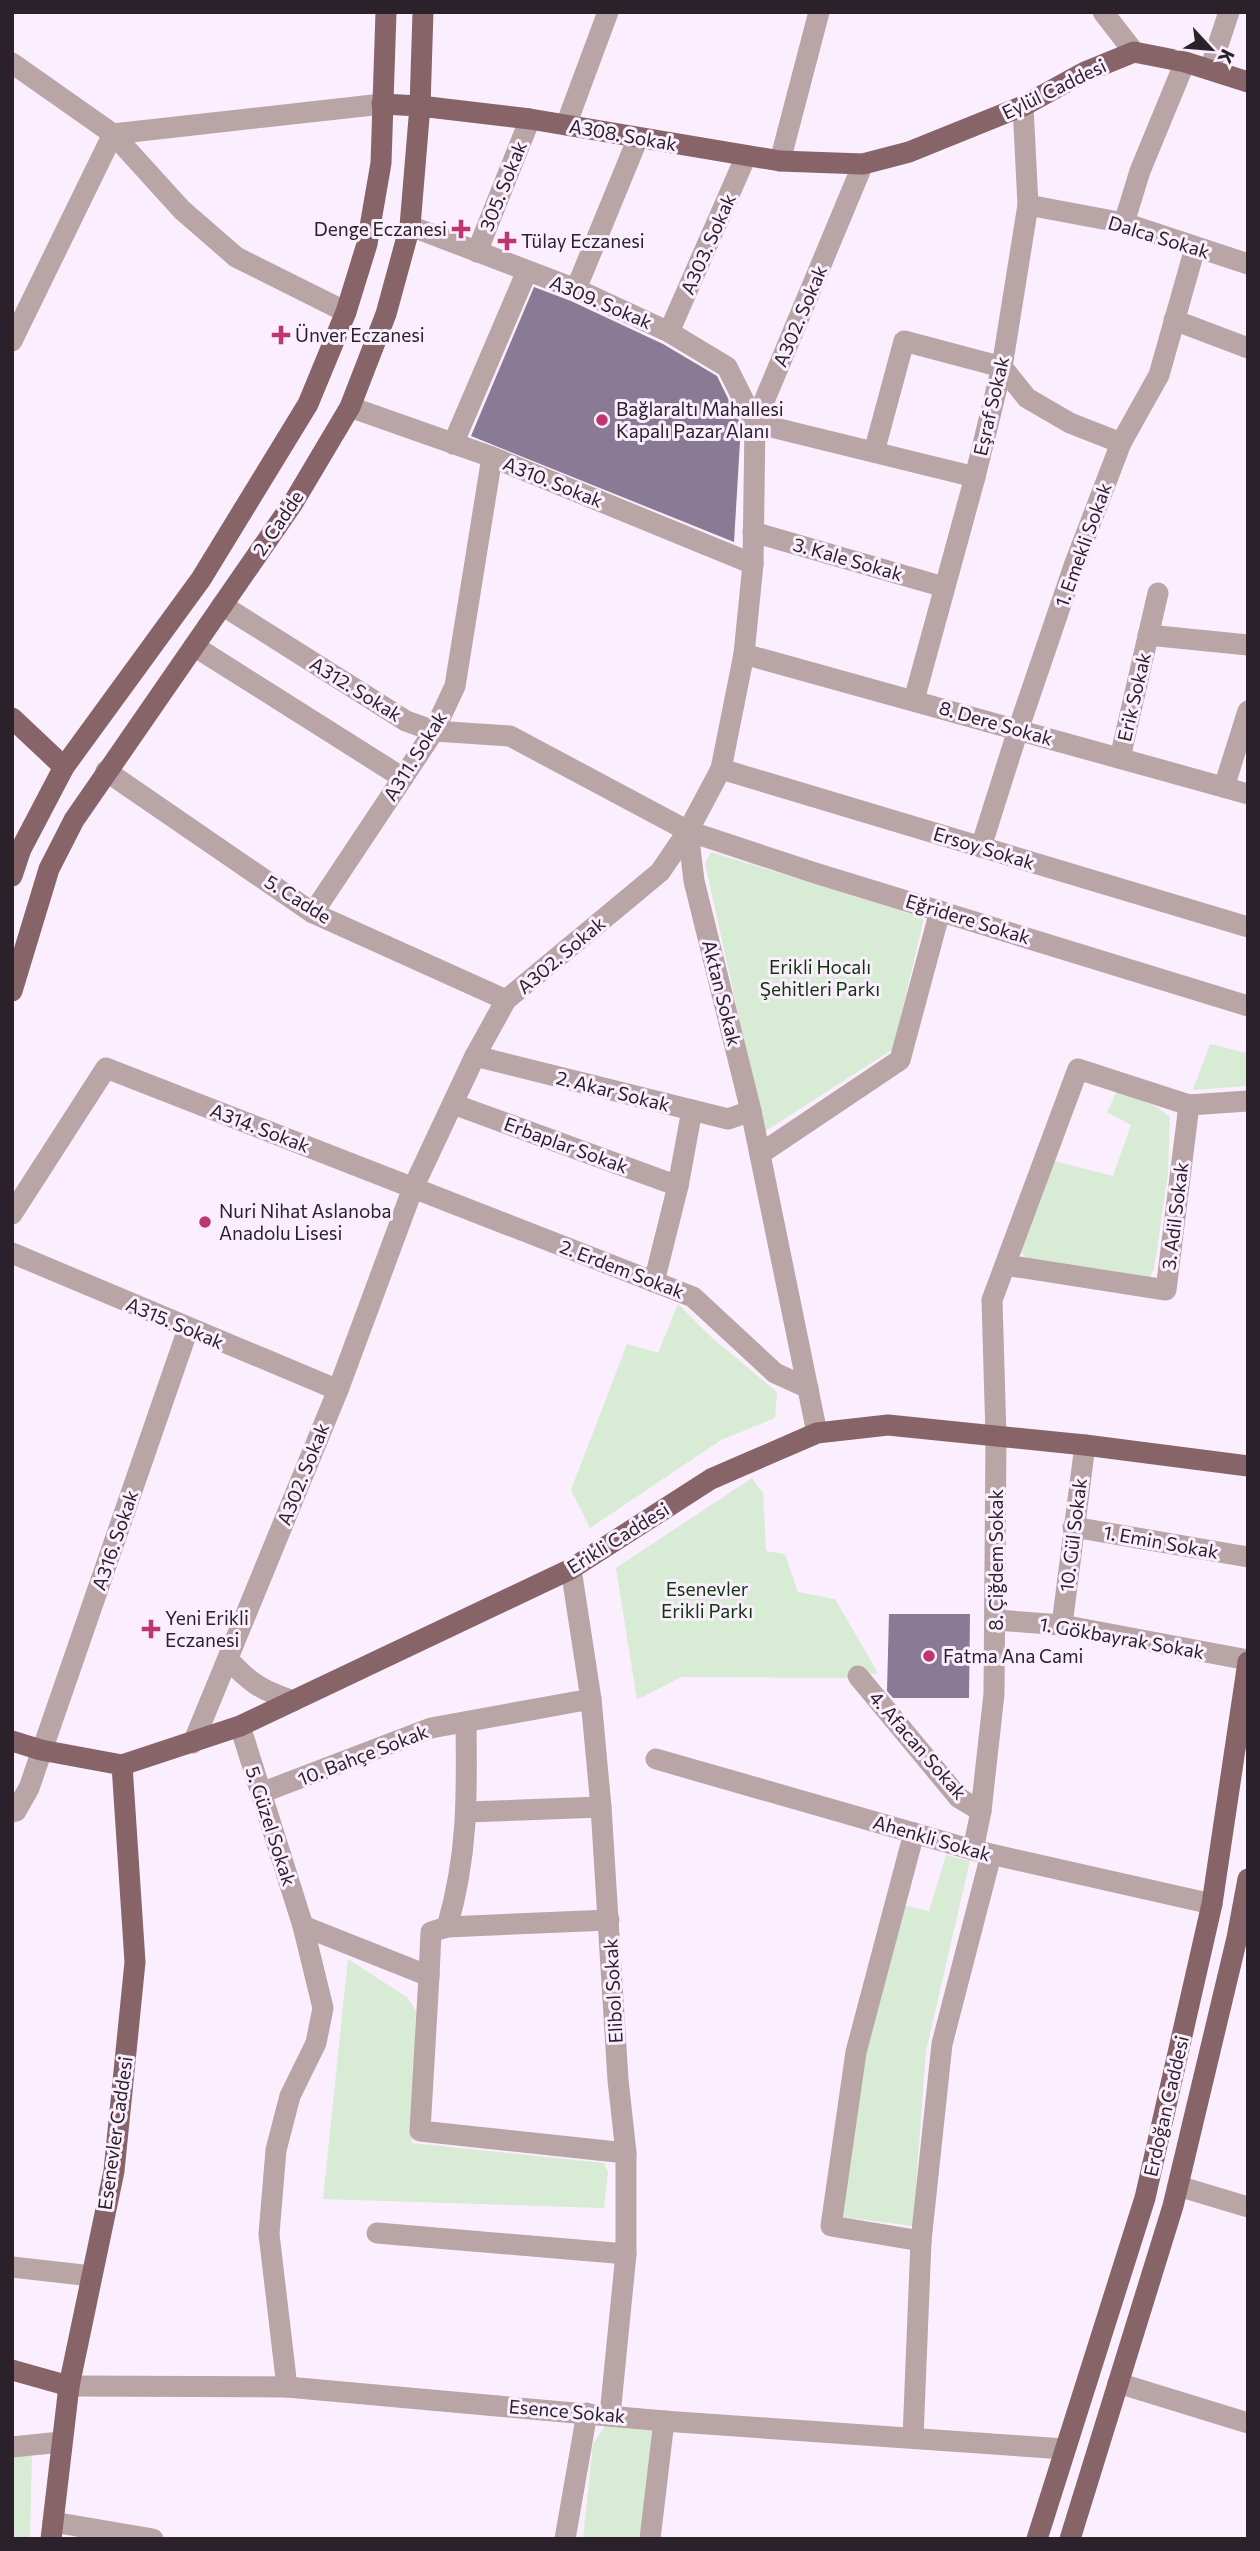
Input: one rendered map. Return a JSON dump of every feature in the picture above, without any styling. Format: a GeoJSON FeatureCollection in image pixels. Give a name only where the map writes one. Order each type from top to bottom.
{"type":"FeatureCollection","features":[{"type":"Feature","properties":{"kind":"main road","name":"2. Cadde"},"geometry":{"type":"LineString","coordinates":[[12,876],[22,849],[64,767],[201,579],[308,404],[346,312],[367,244],[381,163],[386,12]]}},
{"type":"Feature","properties":{"kind":"main road","name":"2. Cadde"},"geometry":{"type":"LineString","coordinates":[[12,990],[49,869],[74,820],[293,503],[350,407],[386,314],[410,226],[420,106],[423,12]]}},
{"type":"Feature","properties":{"kind":"main road"},"geometry":{"type":"LineString","coordinates":[[1134,52],[1185,62],[1248,82]]}},
{"type":"Feature","properties":{"kind":"main road","name":"Eylül Caddesi"},"geometry":{"type":"LineString","coordinates":[[863,164],[909,152],[1023,106],[1085,72],[1134,52]]}},
{"type":"Feature","properties":{"kind":"main road","name":"A308. Sokak"},"geometry":{"type":"LineString","coordinates":[[382,104],[530,119],[780,161],[863,164]]}},
{"type":"Feature","properties":{"kind":"main road"},"geometry":{"type":"LineString","coordinates":[[12,718],[64,767]]}},
{"type":"Feature","properties":{"kind":"main road","name":"Erikli Caddesi"},"geometry":{"type":"LineString","coordinates":[[12,1741],[41,1750],[122,1765],[240,1726],[571,1569],[711,1479],[817,1433],[888,1425],[1085,1444],[1248,1466]]}},
{"type":"Feature","properties":{"kind":"main road","name":"Erdoğan Caddesi"},"geometry":{"type":"LineString","coordinates":[[1037,2539],[1145,2198],[1212,1904],[1248,1661]]}},
{"type":"Feature","properties":{"kind":"main road","name":"Esenevler Caddesi"},"geometry":{"type":"LineString","coordinates":[[52,2530],[69,2386],[114,2171],[135,1962],[122,1765]]}},
{"type":"Feature","properties":{"kind":"main road","name":"Erdoğan Caddesi"},"geometry":{"type":"LineString","coordinates":[[1070,2539],[1178,2186],[1242,1940],[1248,1881]]}},
{"type":"Feature","properties":{"kind":"main road"},"geometry":{"type":"LineString","coordinates":[[12,2370],[69,2386]]}},
{"type":"Feature","properties":{"kind":"street"},"geometry":{"type":"LineString","coordinates":[[566,125],[608,12]]}},
{"type":"Feature","properties":{"kind":"street"},"geometry":{"type":"LineString","coordinates":[[780,161],[819,12]]}},
{"type":"Feature","properties":{"kind":"street"},"geometry":{"type":"LineString","coordinates":[[1103,12],[1134,52]]}},
{"type":"Feature","properties":{"kind":"street"},"geometry":{"type":"LineString","coordinates":[[1210,69],[1229,12]]}},
{"type":"Feature","properties":{"kind":"street"},"geometry":{"type":"LineString","coordinates":[[1124,223],[1140,171],[1185,62]]}},
{"type":"Feature","properties":{"kind":"street"},"geometry":{"type":"LineString","coordinates":[[12,63],[113,134],[182,210],[236,257],[346,312]]}},
{"type":"Feature","properties":{"kind":"street"},"geometry":{"type":"LineString","coordinates":[[113,134],[382,104]]}},
{"type":"Feature","properties":{"kind":"street","name":"Eşraf Sokak"},"geometry":{"type":"LineString","coordinates":[[914,700],[1002,367],[1028,205],[1023,106]]}},
{"type":"Feature","properties":{"kind":"street","name":"305. Sokak"},"geometry":{"type":"LineString","coordinates":[[477,252],[530,119]]}},
{"type":"Feature","properties":{"kind":"street"},"geometry":{"type":"LineString","coordinates":[[12,341],[113,134]]}},
{"type":"Feature","properties":{"kind":"street"},"geometry":{"type":"LineString","coordinates":[[576,289],[638,138]]}},
{"type":"Feature","properties":{"kind":"street","name":"A303. Sokak"},"geometry":{"type":"LineString","coordinates":[[669,332],[746,156]]}},
{"type":"Feature","properties":{"kind":"street","name":"A302. Sokak"},"geometry":{"type":"LineString","coordinates":[[193,1743],[338,1390],[413,1188],[475,1056],[506,1000],[660,872],[688,831],[721,769],[744,654],[753,564],[755,423],[863,164]]}},
{"type":"Feature","properties":{"kind":"street","name":"Dalca Sokak"},"geometry":{"type":"LineString","coordinates":[[1028,205],[1124,223],[1248,264]]}},
{"type":"Feature","properties":{"kind":"street","name":"A309. Sokak"},"geometry":{"type":"LineString","coordinates":[[410,226],[576,289],[669,332],[727,368],[755,423]]}},
{"type":"Feature","properties":{"kind":"street","name":"1. Emekli Sokak"},"geometry":{"type":"LineString","coordinates":[[982,847],[1074,563],[1121,443],[1159,375],[1195,248]]}},
{"type":"Feature","properties":{"kind":"street"},"geometry":{"type":"LineString","coordinates":[[453,444],[527,271]]}},
{"type":"Feature","properties":{"kind":"street"},"geometry":{"type":"LineString","coordinates":[[1174,320],[1248,348]]}},
{"type":"Feature","properties":{"kind":"street"},"geometry":{"type":"LineString","coordinates":[[874,452],[904,341],[1002,367],[1027,398],[1070,423],[1121,443]]}},
{"type":"Feature","properties":{"kind":"street","name":"A310. Sokak"},"geometry":{"type":"LineString","coordinates":[[350,407],[492,457],[753,564]]}},
{"type":"Feature","properties":{"kind":"street"},"geometry":{"type":"LineString","coordinates":[[755,423],[975,477]]}},
{"type":"Feature","properties":{"kind":"street","name":"A311. Sokak"},"geometry":{"type":"LineString","coordinates":[[313,913],[434,731],[455,687],[492,457]]}},
{"type":"Feature","properties":{"kind":"street","name":"3. Kale Sokak"},"geometry":{"type":"LineString","coordinates":[[753,532],[944,587]]}},
{"type":"Feature","properties":{"kind":"street","name":"Erik Sokak"},"geometry":{"type":"LineString","coordinates":[[1120,758],[1158,593]]}},
{"type":"Feature","properties":{"kind":"street","name":"A312. Sokak"},"geometry":{"type":"LineString","coordinates":[[222,605],[406,721],[434,731],[510,736],[688,831]]}},
{"type":"Feature","properties":{"kind":"street","name":"Erik Sokak"},"geometry":{"type":"LineString","coordinates":[[1148,635],[1248,645]]}},
{"type":"Feature","properties":{"kind":"street"},"geometry":{"type":"LineString","coordinates":[[194,646],[402,778]]}},
{"type":"Feature","properties":{"kind":"street","name":"8. Dere Sokak"},"geometry":{"type":"LineString","coordinates":[[744,654],[1248,794]]}},
{"type":"Feature","properties":{"kind":"street"},"geometry":{"type":"LineString","coordinates":[[1224,788],[1248,711]]}},
{"type":"Feature","properties":{"kind":"street","name":"Ersoy Sokak"},"geometry":{"type":"LineString","coordinates":[[721,769],[1248,927]]}},
{"type":"Feature","properties":{"kind":"street","name":"5. Cadde"},"geometry":{"type":"LineString","coordinates":[[106,771],[313,913],[506,1000]]}},
{"type":"Feature","properties":{"kind":"street","name":"Eğridere Sokak"},"geometry":{"type":"LineString","coordinates":[[688,831],[815,873],[1248,1006]]}},
{"type":"Feature","properties":{"kind":"street","name":"Aktan Sokak"},"geometry":{"type":"LineString","coordinates":[[688,831],[694,881],[751,1111],[817,1433]]}},
{"type":"Feature","properties":{"kind":"street"},"geometry":{"type":"LineString","coordinates":[[760,1154],[901,1060],[940,911]]}},
{"type":"Feature","properties":{"kind":"street","name":"2. Akar Sokak"},"geometry":{"type":"LineString","coordinates":[[475,1056],[728,1119],[751,1111]]}},
{"type":"Feature","properties":{"kind":"street","name":"A314. Sokak"},"geometry":{"type":"LineString","coordinates":[[12,1214],[106,1068],[413,1188]]}},
{"type":"Feature","properties":{"kind":"street"},"geometry":{"type":"LineString","coordinates":[[996,1436],[992,1300],[1078,1069],[1189,1105],[1248,1101]]}},
{"type":"Feature","properties":{"kind":"street","name":"Erbaplar Sokak"},"geometry":{"type":"LineString","coordinates":[[453,1104],[678,1185]]}},
{"type":"Feature","properties":{"kind":"street","name":"3. Adil Sokak"},"geometry":{"type":"LineString","coordinates":[[1005,1265],[1166,1290],[1189,1105]]}},
{"type":"Feature","properties":{"kind":"street"},"geometry":{"type":"LineString","coordinates":[[654,1282],[678,1185],[692,1110]]}},
{"type":"Feature","properties":{"kind":"street","name":"2. Erdem Sokak"},"geometry":{"type":"LineString","coordinates":[[413,1188],[693,1297],[775,1373],[808,1388]]}},
{"type":"Feature","properties":{"kind":"street","name":"A315. Sokak"},"geometry":{"type":"LineString","coordinates":[[12,1253],[338,1390]]}},
{"type":"Feature","properties":{"kind":"street","name":"A316. Sokak"},"geometry":{"type":"LineString","coordinates":[[12,1812],[16,1811],[29,1788],[188,1329]]}},
{"type":"Feature","properties":{"kind":"street","name":"8. Çiğdem Sokak"},"geometry":{"type":"LineString","coordinates":[[913,2438],[921,2241],[942,2044],[982,1853],[981,1811],[994,1694],[996,1436]]}},
{"type":"Feature","properties":{"kind":"street","name":"10. Gül Sokak"},"geometry":{"type":"LineString","coordinates":[[1062,1625],[1085,1444]]}},
{"type":"Feature","properties":{"kind":"street","name":"1. Emin Sokak"},"geometry":{"type":"LineString","coordinates":[[1073,1527],[1248,1557]]}},
{"type":"Feature","properties":{"kind":"street","name":"Elibol Sokak"},"geometry":{"type":"LineString","coordinates":[[571,1569],[591,1699],[601,1807],[618,2080],[626,2154],[626,2254],[610,2415]]}},
{"type":"Feature","properties":{"kind":"street","name":"1. Gökbayrak Sokak"},"geometry":{"type":"LineString","coordinates":[[996,1620],[1062,1625],[1248,1661]]}},
{"type":"Feature","properties":{"kind":"street"},"geometry":{"type":"LineString","coordinates":[[228,1659],[247,1679],[267,1692],[293,1701]]}},
{"type":"Feature","properties":{"kind":"street","name":"4. Afacan Sokak"},"geometry":{"type":"LineString","coordinates":[[858,1676],[959,1798],[981,1811]]}},
{"type":"Feature","properties":{"kind":"street","name":"10. Bahçe Sokak"},"geometry":{"type":"LineString","coordinates":[[261,1793],[431,1728],[591,1699]]}},
{"type":"Feature","properties":{"kind":"street"},"geometry":{"type":"LineString","coordinates":[[447,1927],[458,1889],[467,1812],[466,1722]]}},
{"type":"Feature","properties":{"kind":"street","name":"5. Güzel Sokak"},"geometry":{"type":"LineString","coordinates":[[240,1726],[303,1926],[323,2008],[316,2043],[290,2096],[276,2150],[269,2234],[287,2387]]}},
{"type":"Feature","properties":{"kind":"street","name":"Ahenkli Sokak"},"geometry":{"type":"LineString","coordinates":[[656,1759],[982,1853],[1212,1904]]}},
{"type":"Feature","properties":{"kind":"street"},"geometry":{"type":"LineString","coordinates":[[467,1812],[601,1807]]}},
{"type":"Feature","properties":{"kind":"street"},"geometry":{"type":"LineString","coordinates":[[914,1833],[856,2052],[831,2226],[921,2241]]}},
{"type":"Feature","properties":{"kind":"street"},"geometry":{"type":"LineString","coordinates":[[609,1920],[447,1927],[431,1932],[420,2131],[626,2154]]}},
{"type":"Feature","properties":{"kind":"street"},"geometry":{"type":"LineString","coordinates":[[303,1926],[429,1976]]}},
{"type":"Feature","properties":{"kind":"street"},"geometry":{"type":"LineString","coordinates":[[1178,2186],[1248,2207]]}},
{"type":"Feature","properties":{"kind":"street"},"geometry":{"type":"LineString","coordinates":[[377,2233],[626,2254]]}},
{"type":"Feature","properties":{"kind":"street"},"geometry":{"type":"LineString","coordinates":[[12,2267],[92,2276]]}},
{"type":"Feature","properties":{"kind":"street"},"geometry":{"type":"LineString","coordinates":[[1118,2383],[1248,2423]]}},
{"type":"Feature","properties":{"kind":"street","name":"Esence Sokak"},"geometry":{"type":"LineString","coordinates":[[69,2386],[287,2387],[664,2421],[1064,2449]]}},
{"type":"Feature","properties":{"kind":"street"},"geometry":{"type":"LineString","coordinates":[[565,2539],[587,2413]]}},
{"type":"Feature","properties":{"kind":"street"},"geometry":{"type":"LineString","coordinates":[[650,2539],[664,2421]]}},
{"type":"Feature","properties":{"kind":"street"},"geometry":{"type":"LineString","coordinates":[[12,2447],[61,2441]]}},
{"type":"Feature","properties":{"kind":"street"},"geometry":{"type":"LineString","coordinates":[[52,2530],[153,2539]]}},
{"type":"Feature","properties":{"kind":"green space","name":"Erikli Hocalı Şehitleri Parkı"},"geometry":{"type":"Polygon","coordinates":[[[711,852],[924,918],[893,1049],[764,1132],[705,863],[711,852]]]}},
{"type":"Feature","properties":{"kind":"green space"},"geometry":{"type":"Polygon","coordinates":[[[1210,1044],[1246,1053],[1248,1050],[1248,1086],[1193,1090],[1210,1044]]]}},
{"type":"Feature","properties":{"kind":"green space"},"geometry":{"type":"Polygon","coordinates":[[[1118,1089],[1158,1108],[1170,1117],[1168,1174],[1154,1269],[1148,1280],[1030,1262],[1018,1249],[1054,1161],[1113,1176],[1131,1125],[1107,1112],[1118,1089]]]}},
{"type":"Feature","properties":{"kind":"green space"},"geometry":{"type":"Polygon","coordinates":[[[678,1304],[710,1336],[777,1392],[775,1418],[721,1440],[590,1528],[571,1490],[627,1344],[658,1353],[678,1304]]]}},
{"type":"Feature","properties":{"kind":"green space","name":"Esenevler Erikli Parkı"},"geometry":{"type":"Polygon","coordinates":[[[752,1478],[763,1493],[766,1551],[785,1554],[798,1592],[835,1599],[878,1673],[850,1678],[681,1677],[637,1700],[616,1568],[752,1478]]]}},
{"type":"Feature","properties":{"kind":"green space"},"geometry":{"type":"Polygon","coordinates":[[[946,1855],[970,1861],[926,2051],[913,2226],[842,2217],[864,2050],[902,1905],[929,1911],[946,1855]]]}},
{"type":"Feature","properties":{"kind":"green space"},"geometry":{"type":"Polygon","coordinates":[[[348,1959],[408,1998],[416,2011],[412,2143],[604,2163],[608,2172],[604,2208],[323,2199],[348,1959]]]}},
{"type":"Feature","properties":{"kind":"green space"},"geometry":{"type":"Polygon","coordinates":[[[605,2426],[654,2431],[642,2539],[583,2539],[593,2444],[605,2426]]]}},
{"type":"Feature","properties":{"kind":"green space"},"geometry":{"type":"Polygon","coordinates":[[[32,2453],[30,2539],[12,2539],[12,2457],[32,2453]]]}},
{"type":"Feature","properties":{"kind":"building","name":"Bağlaraltı Mahallesi Kapalı Pazar Alanı"},"geometry":{"type":"Polygon","coordinates":[[[534,287],[571,301],[663,344],[717,376],[741,425],[734,542],[471,436],[534,287]]]}},
{"type":"Feature","properties":{"kind":"building","name":"Fatma Ana Cami"},"geometry":{"type":"Polygon","coordinates":[[[889,1614],[970,1614],[969,1698],[893,1698],[887,1691],[889,1614]]]}},
{"type":"Feature","properties":{"kind":"place","name":"Denge Eczanesi"},"geometry":{"type":"Point","coordinates":[461,229]}},
{"type":"Feature","properties":{"kind":"place","name":"Tülay Eczanesi"},"geometry":{"type":"Point","coordinates":[507,241]}},
{"type":"Feature","properties":{"kind":"place","name":"Ünver Eczanesi"},"geometry":{"type":"Point","coordinates":[281,335]}},
{"type":"Feature","properties":{"kind":"place","name":"Bağlaraltı Mahallesi Kapalı Pazar Alanı"},"geometry":{"type":"Point","coordinates":[602,420]}},
{"type":"Feature","properties":{"kind":"place","name":"Nuri Nihat Aslanoba Anadolu Lisesi"},"geometry":{"type":"Point","coordinates":[205,1222]}},
{"type":"Feature","properties":{"kind":"place","name":"Yeni Erikli Eczanesi"},"geometry":{"type":"Point","coordinates":[151,1629]}},
{"type":"Feature","properties":{"kind":"place","name":"Fatma Ana Cami"},"geometry":{"type":"Point","coordinates":[929,1656]}}]}
